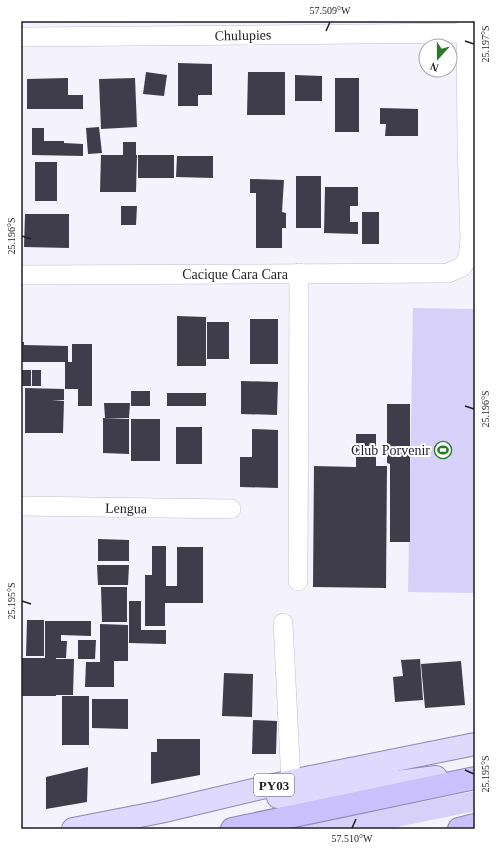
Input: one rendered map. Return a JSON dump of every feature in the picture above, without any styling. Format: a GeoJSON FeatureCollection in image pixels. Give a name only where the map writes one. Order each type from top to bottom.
{"type":"FeatureCollection","features":[{"type":"Feature","properties":{"kind":"highway","name":"PY03"},"geometry":{"type":"LineString","coordinates":[[232,829],[475,778]]}},
{"type":"Feature","properties":{"kind":"highway"},"geometry":{"type":"LineString","coordinates":[[460,829],[475,825]]}},
{"type":"Feature","properties":{"kind":"main road","name":"PY03"},"geometry":{"type":"LineString","coordinates":[[73,829],[160,812],[291,781],[475,744]]}},
{"type":"Feature","properties":{"kind":"main road"},"geometry":{"type":"LineString","coordinates":[[160,812],[475,773]]}},
{"type":"Feature","properties":{"kind":"street","name":"Chulupies"},"geometry":{"type":"LineString","coordinates":[[21,38],[466,27]]}},
{"type":"Feature","properties":{"kind":"street"},"geometry":{"type":"LineString","coordinates":[[466,27],[471,145]]}},
{"type":"Feature","properties":{"kind":"street","name":"Cacique Cara Cara"},"geometry":{"type":"LineString","coordinates":[[21,275],[448,273],[462,267],[468,258],[470,240],[471,145]]}},
{"type":"Feature","properties":{"kind":"street"},"geometry":{"type":"LineString","coordinates":[[298,581],[300,274]]}},
{"type":"Feature","properties":{"kind":"street","name":"Lengua"},"geometry":{"type":"LineString","coordinates":[[21,506],[231,509]]}},
{"type":"Feature","properties":{"kind":"street"},"geometry":{"type":"LineString","coordinates":[[284,623],[291,781]]}},
{"type":"Feature","properties":{"kind":"shaded area","name":"Club Porvenir"},"geometry":{"type":"Polygon","coordinates":[[[413,308],[475,309],[475,593],[408,592],[413,308]]]}},
{"type":"Feature","properties":{"kind":"shaded area"},"geometry":{"type":"Polygon","coordinates":[[[475,791],[475,811],[388,829],[287,829],[475,791]]]}},
{"type":"Feature","properties":{"kind":"building"},"geometry":{"type":"Polygon","coordinates":[[[178,63],[212,64],[212,95],[198,95],[198,106],[178,106],[178,63]]]}},
{"type":"Feature","properties":{"kind":"building"},"geometry":{"type":"Polygon","coordinates":[[[146,72],[167,75],[164,96],[143,94],[146,72]]]}},
{"type":"Feature","properties":{"kind":"building"},"geometry":{"type":"Polygon","coordinates":[[[248,72],[285,72],[285,115],[247,115],[248,72]]]}},
{"type":"Feature","properties":{"kind":"building"},"geometry":{"type":"Polygon","coordinates":[[[295,75],[322,76],[322,101],[295,101],[295,75]]]}},
{"type":"Feature","properties":{"kind":"building"},"geometry":{"type":"Polygon","coordinates":[[[68,78],[68,95],[83,95],[83,109],[27,109],[27,79],[68,78]]]}},
{"type":"Feature","properties":{"kind":"building"},"geometry":{"type":"Polygon","coordinates":[[[135,78],[137,127],[101,129],[99,79],[135,78]]]}},
{"type":"Feature","properties":{"kind":"building"},"geometry":{"type":"Polygon","coordinates":[[[335,78],[359,78],[359,132],[335,132],[335,78]]]}},
{"type":"Feature","properties":{"kind":"building"},"geometry":{"type":"Polygon","coordinates":[[[380,108],[418,109],[418,136],[385,136],[386,124],[380,124],[380,108]]]}},
{"type":"Feature","properties":{"kind":"building"},"geometry":{"type":"Polygon","coordinates":[[[99,127],[102,153],[88,154],[86,128],[99,127]]]}},
{"type":"Feature","properties":{"kind":"building"},"geometry":{"type":"Polygon","coordinates":[[[32,128],[44,128],[44,141],[64,141],[64,143],[83,144],[83,156],[32,155],[32,128]]]}},
{"type":"Feature","properties":{"kind":"building"},"geometry":{"type":"Polygon","coordinates":[[[123,142],[136,142],[136,155],[123,155],[123,142]]]}},
{"type":"Feature","properties":{"kind":"building"},"geometry":{"type":"Polygon","coordinates":[[[101,155],[137,155],[136,192],[100,192],[101,155]]]}},
{"type":"Feature","properties":{"kind":"building"},"geometry":{"type":"Polygon","coordinates":[[[138,155],[174,155],[174,178],[138,178],[138,155]]]}},
{"type":"Feature","properties":{"kind":"building"},"geometry":{"type":"Polygon","coordinates":[[[177,156],[213,156],[213,178],[176,177],[177,156]]]}},
{"type":"Feature","properties":{"kind":"building"},"geometry":{"type":"Polygon","coordinates":[[[35,162],[57,162],[57,201],[35,201],[35,162]]]}},
{"type":"Feature","properties":{"kind":"building"},"geometry":{"type":"Polygon","coordinates":[[[296,176],[321,176],[321,228],[296,228],[296,176]]]}},
{"type":"Feature","properties":{"kind":"building"},"geometry":{"type":"Polygon","coordinates":[[[250,179],[284,180],[282,212],[286,213],[286,228],[282,228],[282,248],[256,248],[256,193],[250,193],[250,179]]]}},
{"type":"Feature","properties":{"kind":"building"},"geometry":{"type":"Polygon","coordinates":[[[325,187],[358,187],[358,206],[350,206],[350,222],[358,222],[358,234],[324,233],[325,187]]]}},
{"type":"Feature","properties":{"kind":"building"},"geometry":{"type":"Polygon","coordinates":[[[121,206],[137,206],[136,225],[121,225],[121,206]]]}},
{"type":"Feature","properties":{"kind":"building"},"geometry":{"type":"Polygon","coordinates":[[[362,212],[379,212],[379,244],[362,244],[362,212]]]}},
{"type":"Feature","properties":{"kind":"building"},"geometry":{"type":"Polygon","coordinates":[[[25,214],[69,214],[69,248],[24,247],[25,214]]]}},
{"type":"Feature","properties":{"kind":"building"},"geometry":{"type":"Polygon","coordinates":[[[177,316],[206,317],[206,366],[177,366],[177,316]]]}},
{"type":"Feature","properties":{"kind":"building"},"geometry":{"type":"Polygon","coordinates":[[[250,319],[278,319],[278,364],[250,364],[250,319]]]}},
{"type":"Feature","properties":{"kind":"building"},"geometry":{"type":"Polygon","coordinates":[[[207,322],[229,322],[229,359],[207,359],[207,322]]]}},
{"type":"Feature","properties":{"kind":"building"},"geometry":{"type":"Polygon","coordinates":[[[21,342],[24,342],[24,345],[68,346],[68,362],[72,362],[72,344],[92,344],[92,406],[78,406],[78,389],[65,389],[65,362],[21,362],[21,342]]]}},
{"type":"Feature","properties":{"kind":"building"},"geometry":{"type":"Polygon","coordinates":[[[21,370],[31,370],[31,386],[21,386],[21,370]]]}},
{"type":"Feature","properties":{"kind":"building"},"geometry":{"type":"Polygon","coordinates":[[[32,370],[41,370],[41,386],[32,386],[32,370]]]}},
{"type":"Feature","properties":{"kind":"building"},"geometry":{"type":"Polygon","coordinates":[[[241,381],[278,382],[277,415],[241,414],[241,381]]]}},
{"type":"Feature","properties":{"kind":"building"},"geometry":{"type":"Polygon","coordinates":[[[25,388],[64,389],[64,400],[52,401],[64,401],[63,433],[25,433],[25,388]]]}},
{"type":"Feature","properties":{"kind":"building"},"geometry":{"type":"Polygon","coordinates":[[[131,391],[150,391],[150,406],[131,406],[131,391]]]}},
{"type":"Feature","properties":{"kind":"building"},"geometry":{"type":"Polygon","coordinates":[[[167,393],[206,393],[206,406],[167,406],[167,393]]]}},
{"type":"Feature","properties":{"kind":"building"},"geometry":{"type":"Polygon","coordinates":[[[104,403],[130,403],[129,418],[105,418],[104,403]]]}},
{"type":"Feature","properties":{"kind":"building"},"geometry":{"type":"Polygon","coordinates":[[[387,404],[410,404],[410,542],[390,542],[390,464],[387,463],[387,404]]]}},
{"type":"Feature","properties":{"kind":"building"},"geometry":{"type":"Polygon","coordinates":[[[103,418],[129,419],[129,454],[103,453],[103,418]]]}},
{"type":"Feature","properties":{"kind":"building"},"geometry":{"type":"Polygon","coordinates":[[[131,419],[160,419],[160,461],[131,461],[131,419]]]}},
{"type":"Feature","properties":{"kind":"building"},"geometry":{"type":"Polygon","coordinates":[[[176,427],[202,427],[202,464],[176,464],[176,427]]]}},
{"type":"Feature","properties":{"kind":"building"},"geometry":{"type":"Polygon","coordinates":[[[252,429],[278,430],[278,488],[240,487],[240,457],[252,457],[252,429]]]}},
{"type":"Feature","properties":{"kind":"building"},"geometry":{"type":"Polygon","coordinates":[[[356,434],[376,434],[376,466],[387,466],[386,588],[313,587],[314,466],[356,467],[356,434]]]}},
{"type":"Feature","properties":{"kind":"building"},"geometry":{"type":"Polygon","coordinates":[[[98,539],[129,540],[129,561],[98,561],[98,539]]]}},
{"type":"Feature","properties":{"kind":"building"},"geometry":{"type":"Polygon","coordinates":[[[152,546],[166,546],[166,586],[177,586],[177,547],[203,547],[203,603],[165,603],[165,626],[145,626],[145,575],[152,575],[152,546]]]}},
{"type":"Feature","properties":{"kind":"building"},"geometry":{"type":"Polygon","coordinates":[[[97,565],[129,565],[128,585],[98,585],[97,565]]]}},
{"type":"Feature","properties":{"kind":"building"},"geometry":{"type":"Polygon","coordinates":[[[101,587],[127,587],[127,622],[102,622],[101,587]]]}},
{"type":"Feature","properties":{"kind":"building"},"geometry":{"type":"Polygon","coordinates":[[[129,601],[141,601],[141,630],[166,630],[166,644],[129,643],[129,601]]]}},
{"type":"Feature","properties":{"kind":"building"},"geometry":{"type":"Polygon","coordinates":[[[27,620],[44,620],[44,656],[26,656],[27,620]]]}},
{"type":"Feature","properties":{"kind":"building"},"geometry":{"type":"Polygon","coordinates":[[[45,621],[91,621],[91,636],[61,635],[61,641],[67,641],[66,658],[56,658],[56,696],[21,696],[21,658],[45,658],[45,621]]]}},
{"type":"Feature","properties":{"kind":"building"},"geometry":{"type":"Polygon","coordinates":[[[100,624],[128,625],[128,661],[114,661],[114,687],[85,687],[86,662],[100,662],[100,624]]]}},
{"type":"Feature","properties":{"kind":"building"},"geometry":{"type":"Polygon","coordinates":[[[78,640],[96,640],[95,659],[78,659],[78,640]]]}},
{"type":"Feature","properties":{"kind":"building"},"geometry":{"type":"Polygon","coordinates":[[[56,659],[74,659],[73,695],[56,695],[56,659]]]}},
{"type":"Feature","properties":{"kind":"building"},"geometry":{"type":"Polygon","coordinates":[[[420,659],[423,700],[395,702],[393,677],[403,676],[401,660],[420,659]]]}},
{"type":"Feature","properties":{"kind":"building"},"geometry":{"type":"Polygon","coordinates":[[[461,661],[465,705],[425,708],[421,664],[461,661]]]}},
{"type":"Feature","properties":{"kind":"building"},"geometry":{"type":"Polygon","coordinates":[[[224,673],[253,674],[252,717],[222,716],[224,673]]]}},
{"type":"Feature","properties":{"kind":"building"},"geometry":{"type":"Polygon","coordinates":[[[62,696],[89,696],[89,745],[62,745],[62,696]]]}},
{"type":"Feature","properties":{"kind":"building"},"geometry":{"type":"Polygon","coordinates":[[[92,699],[128,699],[128,729],[92,728],[92,699]]]}},
{"type":"Feature","properties":{"kind":"building"},"geometry":{"type":"Polygon","coordinates":[[[253,720],[277,721],[276,754],[252,754],[253,720]]]}},
{"type":"Feature","properties":{"kind":"building"},"geometry":{"type":"Polygon","coordinates":[[[157,739],[200,739],[200,775],[151,784],[151,752],[157,752],[157,739]]]}},
{"type":"Feature","properties":{"kind":"building"},"geometry":{"type":"Polygon","coordinates":[[[88,767],[87,802],[46,809],[46,777],[88,767]]]}},
{"type":"Feature","properties":{"kind":"place","name":"Club Porvenir"},"geometry":{"type":"Point","coordinates":[443,450]}}]}
